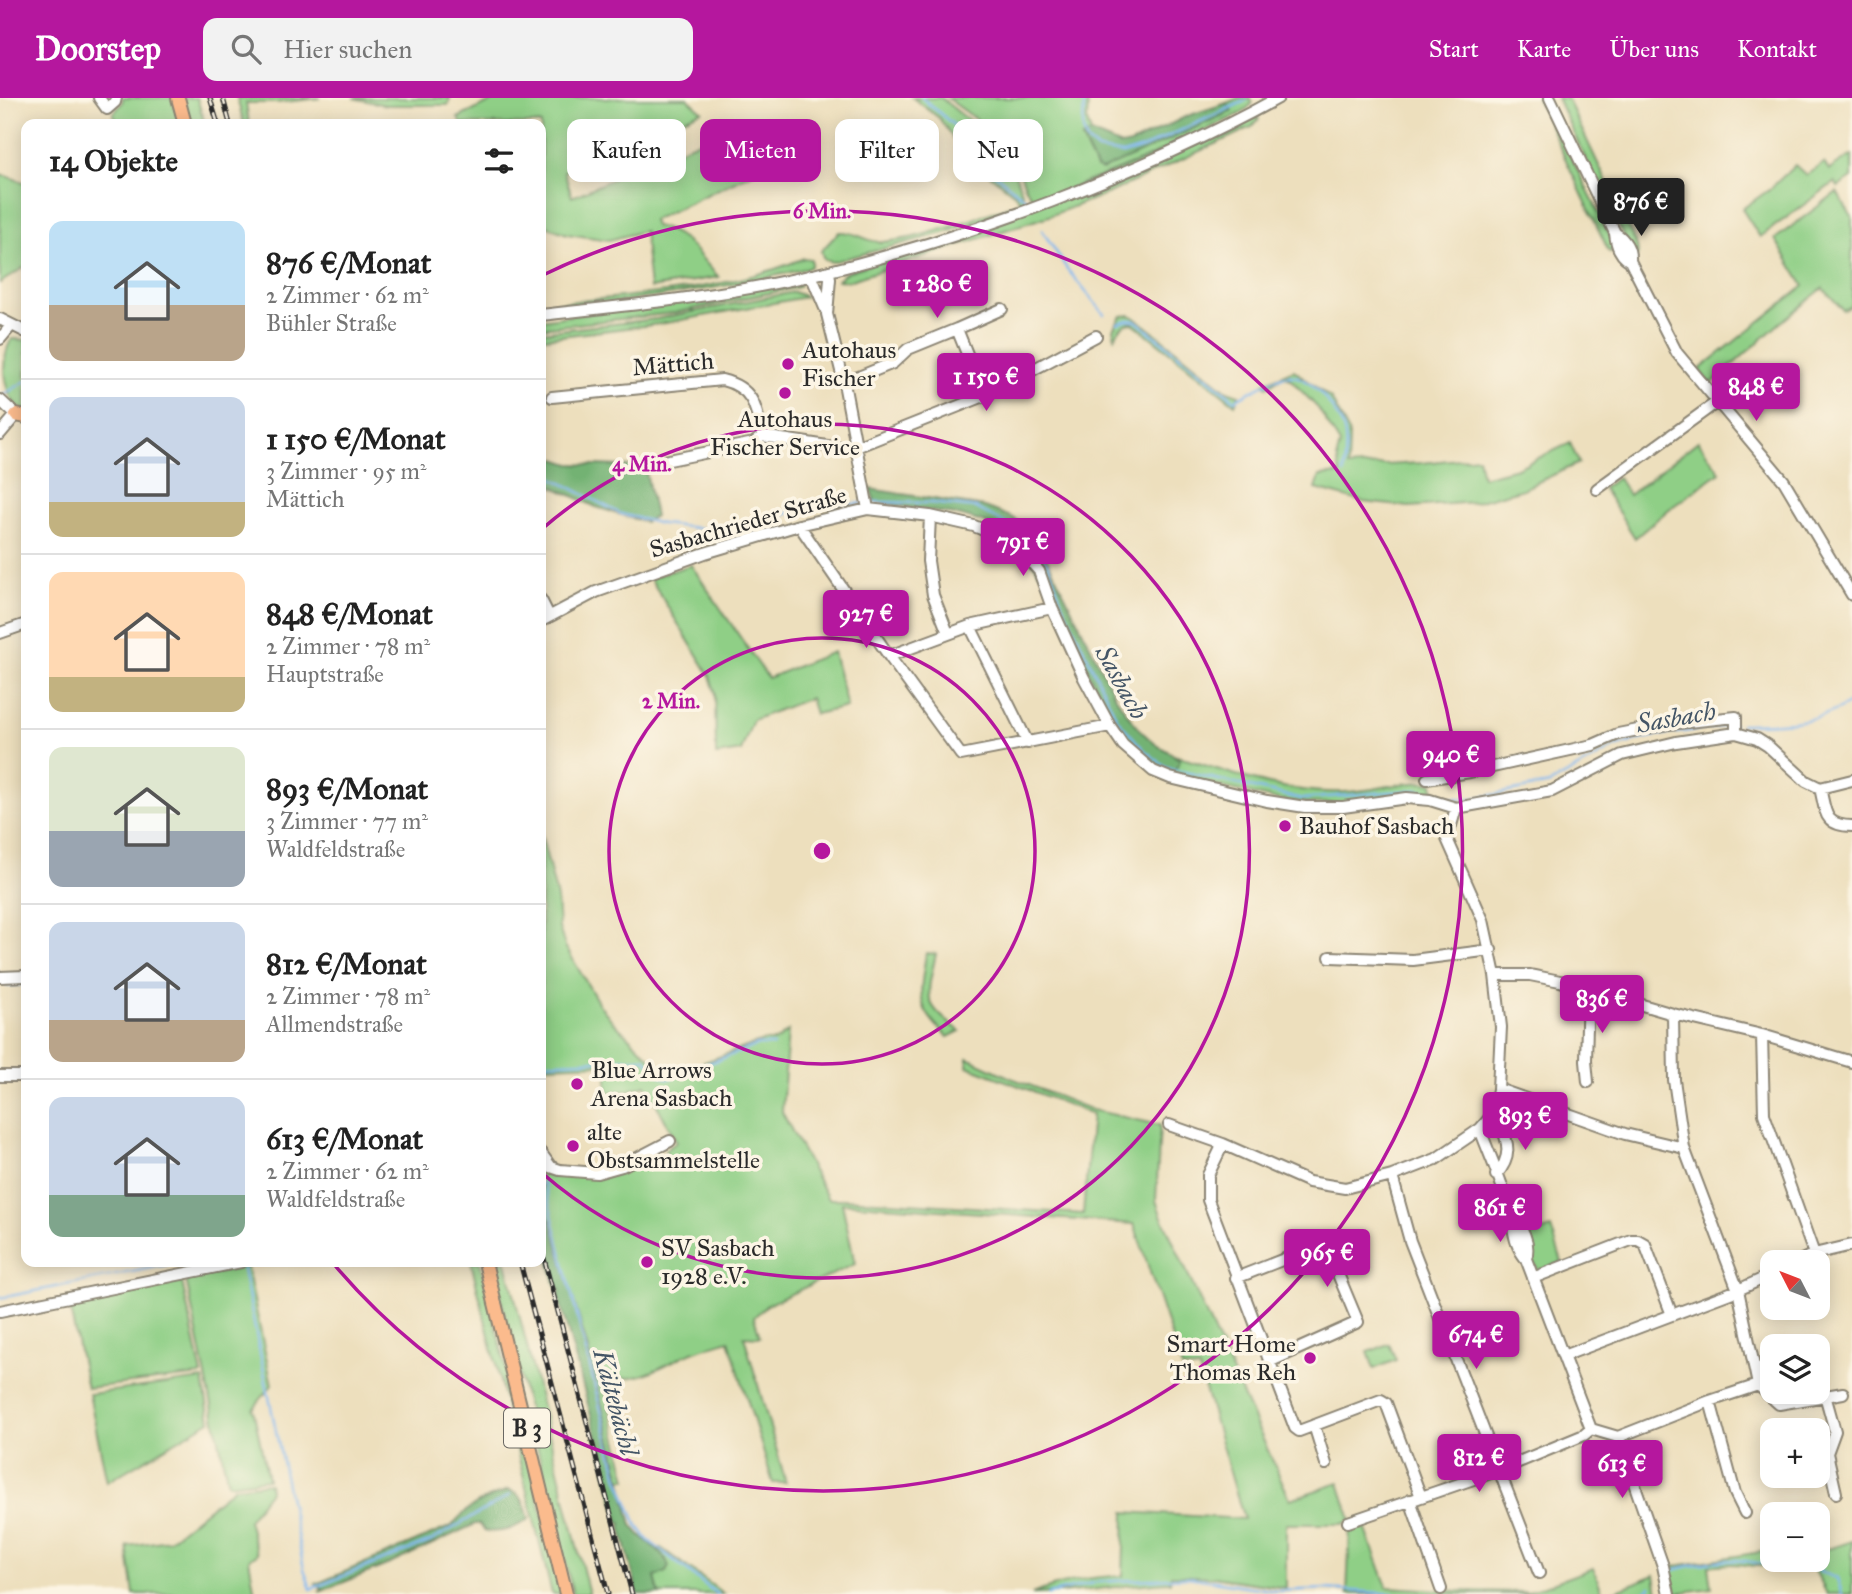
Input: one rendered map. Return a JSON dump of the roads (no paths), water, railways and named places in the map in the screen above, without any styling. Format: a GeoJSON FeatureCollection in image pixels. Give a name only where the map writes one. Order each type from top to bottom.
{"type":"FeatureCollection","features":[{"type":"Feature","properties":{"kind":"main road"},"geometry":{"type":"LineString","coordinates":[[178,98],[184,119]]}},
{"type":"Feature","properties":{"kind":"main road","name":"B 3"},"geometry":{"type":"LineString","coordinates":[[486,1267],[566,1594]]}},
{"type":"Feature","properties":{"kind":"street"},"geometry":{"type":"LineString","coordinates":[[99,98],[107,110],[116,98]]}},
{"type":"Feature","properties":{"kind":"street"},"geometry":{"type":"LineString","coordinates":[[546,314],[651,303],[811,275],[942,238],[1085,188],[1216,130],[1278,98]]}},
{"type":"Feature","properties":{"kind":"street"},"geometry":{"type":"LineString","coordinates":[[1550,98],[1615,233],[1616,243],[1624,258],[1631,264],[1677,353],[1784,481],[1852,595]]}},
{"type":"Feature","properties":{"kind":"street"},"geometry":{"type":"LineString","coordinates":[[827,314],[831,279],[829,271]]}},
{"type":"Feature","properties":{"kind":"street"},"geometry":{"type":"LineString","coordinates":[[811,275],[827,314],[844,383],[867,507]]}},
{"type":"Feature","properties":{"kind":"street"},"geometry":{"type":"LineString","coordinates":[[844,383],[893,363],[908,349],[1002,309]]}},
{"type":"Feature","properties":{"kind":"street"},"geometry":{"type":"LineString","coordinates":[[0,319],[21,330]]}},
{"type":"Feature","properties":{"kind":"street"},"geometry":{"type":"LineString","coordinates":[[0,339],[11,326]]}},
{"type":"Feature","properties":{"kind":"street"},"geometry":{"type":"LineString","coordinates":[[957,329],[984,396]]}},
{"type":"Feature","properties":{"kind":"street"},"geometry":{"type":"LineString","coordinates":[[654,463],[754,443],[762,436],[846,449],[856,447],[984,396],[1096,335]]}},
{"type":"Feature","properties":{"kind":"street","name":"Mättich"},"geometry":{"type":"LineString","coordinates":[[552,397],[722,380],[733,383],[750,395],[762,436]]}},
{"type":"Feature","properties":{"kind":"street"},"geometry":{"type":"LineString","coordinates":[[1597,489],[1717,402]]}},
{"type":"Feature","properties":{"kind":"street"},"geometry":{"type":"LineString","coordinates":[[0,434],[9,410]]}},
{"type":"Feature","properties":{"kind":"street","name":"Sasbachrieder Straße"},"geometry":{"type":"LineString","coordinates":[[546,617],[596,592],[705,552],[867,507],[930,516],[974,526],[1013,542],[1039,571],[1052,608],[1084,678],[1110,726],[1123,745],[1153,771],[1170,778],[1266,801],[1305,807],[1343,807],[1407,799],[1430,800],[1456,808],[1552,791],[1622,755],[1736,728]]}},
{"type":"Feature","properties":{"kind":"street"},"geometry":{"type":"LineString","coordinates":[[930,516],[928,561],[931,584],[948,633]]}},
{"type":"Feature","properties":{"kind":"street"},"geometry":{"type":"LineString","coordinates":[[799,525],[961,755],[1110,726]]}},
{"type":"Feature","properties":{"kind":"street"},"geometry":{"type":"LineString","coordinates":[[889,656],[970,626],[1052,608]]}},
{"type":"Feature","properties":{"kind":"street"},"geometry":{"type":"LineString","coordinates":[[0,633],[21,626]]}},
{"type":"Feature","properties":{"kind":"street"},"geometry":{"type":"LineString","coordinates":[[970,626],[1028,743]]}},
{"type":"Feature","properties":{"kind":"street"},"geometry":{"type":"LineString","coordinates":[[1427,779],[1593,745],[1618,734],[1668,724],[1735,717],[1736,728],[1768,746],[1806,781],[1820,788],[1852,780]]}},
{"type":"Feature","properties":{"kind":"street"},"geometry":{"type":"LineString","coordinates":[[1820,788],[1827,817],[1831,822],[1837,826],[1852,826]]}},
{"type":"Feature","properties":{"kind":"street"},"geometry":{"type":"LineString","coordinates":[[1169,1125],[1223,1144],[1312,1182],[1345,1188],[1392,1176],[1436,1159],[1480,1129],[1493,1114],[1498,1088],[1501,1027],[1491,950],[1483,920],[1447,839],[1456,808]]}},
{"type":"Feature","properties":{"kind":"street"},"geometry":{"type":"LineString","coordinates":[[1330,957],[1413,960],[1491,950]]}},
{"type":"Feature","properties":{"kind":"street"},"geometry":{"type":"LineString","coordinates":[[1495,975],[1530,975],[1560,981],[1852,1062]]}},
{"type":"Feature","properties":{"kind":"street"},"geometry":{"type":"LineString","coordinates":[[0,977],[21,976]]}},
{"type":"Feature","properties":{"kind":"street"},"geometry":{"type":"LineString","coordinates":[[1588,990],[1588,1082]]}},
{"type":"Feature","properties":{"kind":"street"},"geometry":{"type":"LineString","coordinates":[[1591,1429],[1618,1437],[1758,1385],[1738,1290],[1684,1148],[1674,1080],[1673,1014]]}},
{"type":"Feature","properties":{"kind":"street"},"geometry":{"type":"LineString","coordinates":[[1762,1035],[1764,1114],[1813,1250]]}},
{"type":"Feature","properties":{"kind":"street"},"geometry":{"type":"LineString","coordinates":[[0,1076],[21,1076]]}},
{"type":"Feature","properties":{"kind":"street"},"geometry":{"type":"LineString","coordinates":[[1498,1088],[1625,1134],[1684,1148]]}},
{"type":"Feature","properties":{"kind":"street"},"geometry":{"type":"LineString","coordinates":[[1496,1175],[1506,1164],[1509,1152],[1500,1123]]}},
{"type":"Feature","properties":{"kind":"street"},"geometry":{"type":"LineString","coordinates":[[1480,1129],[1511,1214],[1512,1230],[1519,1250],[1526,1259],[1591,1429]]}},
{"type":"Feature","properties":{"kind":"street"},"geometry":{"type":"LineString","coordinates":[[546,1162],[560,1170],[597,1173],[622,1166],[670,1140]]}},
{"type":"Feature","properties":{"kind":"street"},"geometry":{"type":"LineString","coordinates":[[1223,1144],[1208,1175],[1208,1200],[1295,1428],[1299,1431],[1381,1400],[1386,1403],[1441,1589]]}},
{"type":"Feature","properties":{"kind":"street"},"geometry":{"type":"LineString","coordinates":[[1392,1176],[1410,1241],[1497,1471],[1539,1573]]}},
{"type":"Feature","properties":{"kind":"street"},"geometry":{"type":"LineString","coordinates":[[1533,1278],[1631,1240],[1638,1240],[1645,1245],[1672,1315]]}},
{"type":"Feature","properties":{"kind":"street"},"geometry":{"type":"LineString","coordinates":[[1236,1278],[1325,1242],[1358,1322],[1269,1362]]}},
{"type":"Feature","properties":{"kind":"street"},"geometry":{"type":"LineString","coordinates":[[1830,1250],[1852,1245]]}},
{"type":"Feature","properties":{"kind":"street"},"geometry":{"type":"LineString","coordinates":[[0,1311],[216,1267]]}},
{"type":"Feature","properties":{"kind":"street"},"geometry":{"type":"LineString","coordinates":[[1563,1356],[1760,1280]]}},
{"type":"Feature","properties":{"kind":"street"},"geometry":{"type":"LineString","coordinates":[[1755,1370],[1760,1368]]}},
{"type":"Feature","properties":{"kind":"street"},"geometry":{"type":"LineString","coordinates":[[1830,1394],[1843,1393]]}},
{"type":"Feature","properties":{"kind":"street"},"geometry":{"type":"LineString","coordinates":[[1710,1401],[1735,1493],[1745,1513]]}},
{"type":"Feature","properties":{"kind":"street"},"geometry":{"type":"LineString","coordinates":[[1828,1404],[1835,1431],[1827,1453],[1836,1493]]}},
{"type":"Feature","properties":{"kind":"street"},"geometry":{"type":"LineString","coordinates":[[1314,1426],[1326,1464]]}},
{"type":"Feature","properties":{"kind":"street"},"geometry":{"type":"LineString","coordinates":[[1348,1522],[1497,1471],[1584,1435],[1591,1429]]}},
{"type":"Feature","properties":{"kind":"street"},"geometry":{"type":"LineString","coordinates":[[1618,1437],[1663,1566],[1669,1594]]}},
{"type":"Feature","properties":{"kind":"waterway"},"geometry":{"type":"LineString","coordinates":[[922,98],[957,128],[970,154],[1027,200]]}},
{"type":"Feature","properties":{"kind":"waterway"},"geometry":{"type":"LineString","coordinates":[[1084,98],[1083,130],[1087,141],[1098,150],[1123,154],[1143,148],[1247,100]]}},
{"type":"Feature","properties":{"kind":"waterway"},"geometry":{"type":"LineString","coordinates":[[1042,230],[1067,269],[1104,314]]}},
{"type":"Feature","properties":{"kind":"waterway"},"geometry":{"type":"LineString","coordinates":[[1118,323],[1136,321],[1235,400],[1282,377],[1297,377],[1306,381],[1323,396],[1341,423],[1346,441],[1344,474]]}},
{"type":"Feature","properties":{"kind":"waterway"},"geometry":{"type":"LineString","coordinates":[[0,397],[21,384]]}},
{"type":"Feature","properties":{"kind":"waterway","name":"Sasbach"},"geometry":{"type":"LineString","coordinates":[[546,475],[621,514],[662,524],[714,530],[799,510],[863,503]]}},
{"type":"Feature","properties":{"kind":"waterway","name":"Sasbach"},"geometry":{"type":"LineString","coordinates":[[869,502],[931,503],[976,508],[1018,530],[1048,564],[1062,604],[1117,719],[1144,750],[1167,768],[1302,799],[1417,790],[1449,798],[1471,799],[1550,784],[1616,746],[1658,735],[1734,725]]}},
{"type":"Feature","properties":{"kind":"waterway","name":"Sasbach"},"geometry":{"type":"LineString","coordinates":[[1741,724],[1812,719],[1852,702]]}},
{"type":"Feature","properties":{"kind":"waterway"},"geometry":{"type":"LineString","coordinates":[[7,986],[21,985]]}},
{"type":"Feature","properties":{"kind":"waterway"},"geometry":{"type":"LineString","coordinates":[[546,1063],[645,1058],[657,1073],[667,1079],[758,1045],[773,1045]]}},
{"type":"Feature","properties":{"kind":"waterway","name":"Kältebächl"},"geometry":{"type":"LineString","coordinates":[[546,1192],[618,1478],[637,1525],[648,1540],[717,1594]]}},
{"type":"Feature","properties":{"kind":"waterway"},"geometry":{"type":"LineString","coordinates":[[0,1298],[157,1267]]}},
{"type":"Feature","properties":{"kind":"waterway"},"geometry":{"type":"LineString","coordinates":[[243,1269],[304,1569],[311,1589],[431,1541],[510,1495]]}},
{"type":"Feature","properties":{"kind":"waterway","name":"Kältebächl"},"geometry":{"type":"LineString","coordinates":[[1673,1570],[1719,1561],[1760,1563]]}},
{"type":"Feature","properties":{"kind":"waterway","name":"Kältebächl"},"geometry":{"type":"LineString","coordinates":[[1820,1572],[1837,1578],[1842,1594]]}},
{"type":"Feature","properties":{"kind":"waterway","name":"Kältebächl"},"geometry":{"type":"LineString","coordinates":[[1048,1594],[1097,1582],[1188,1577],[1276,1591],[1326,1589],[1395,1594]]}},
{"type":"Feature","properties":{"kind":"waterway","name":"Kältebächl"},"geometry":{"type":"LineString","coordinates":[[1642,1594],[1651,1587]]}},
{"type":"Feature","properties":{"kind":"railway"},"geometry":{"type":"LineString","coordinates":[[210,98],[216,119]]}},
{"type":"Feature","properties":{"kind":"railway"},"geometry":{"type":"LineString","coordinates":[[223,98],[229,119]]}},
{"type":"Feature","properties":{"kind":"railway"},"geometry":{"type":"LineString","coordinates":[[546,1266],[632,1594]]}},
{"type":"Feature","properties":{"kind":"railway"},"geometry":{"type":"LineString","coordinates":[[521,1267],[608,1594]]}},
{"type":"Feature","properties":{"kind":"place","name":"Autohaus Fischer"},"geometry":{"type":"Point","coordinates":[788,364]}},
{"type":"Feature","properties":{"kind":"place","name":"Autohaus Fischer Service"},"geometry":{"type":"Point","coordinates":[785,393]}},
{"type":"Feature","properties":{"kind":"place","name":"Bauhof Sasbach"},"geometry":{"type":"Point","coordinates":[1285,826]}},
{"type":"Feature","properties":{"kind":"place","name":"Blue Arrows Arena Sasbach"},"geometry":{"type":"Point","coordinates":[577,1084]}},
{"type":"Feature","properties":{"kind":"place","name":"alte Obstsammelstelle"},"geometry":{"type":"Point","coordinates":[573,1146]}},
{"type":"Feature","properties":{"kind":"place","name":"SV Sasbach 1928 e.V."},"geometry":{"type":"Point","coordinates":[647,1262]}},
{"type":"Feature","properties":{"kind":"place","name":"Smart Home Thomas Reh"},"geometry":{"type":"Point","coordinates":[1310,1358]}}]}
